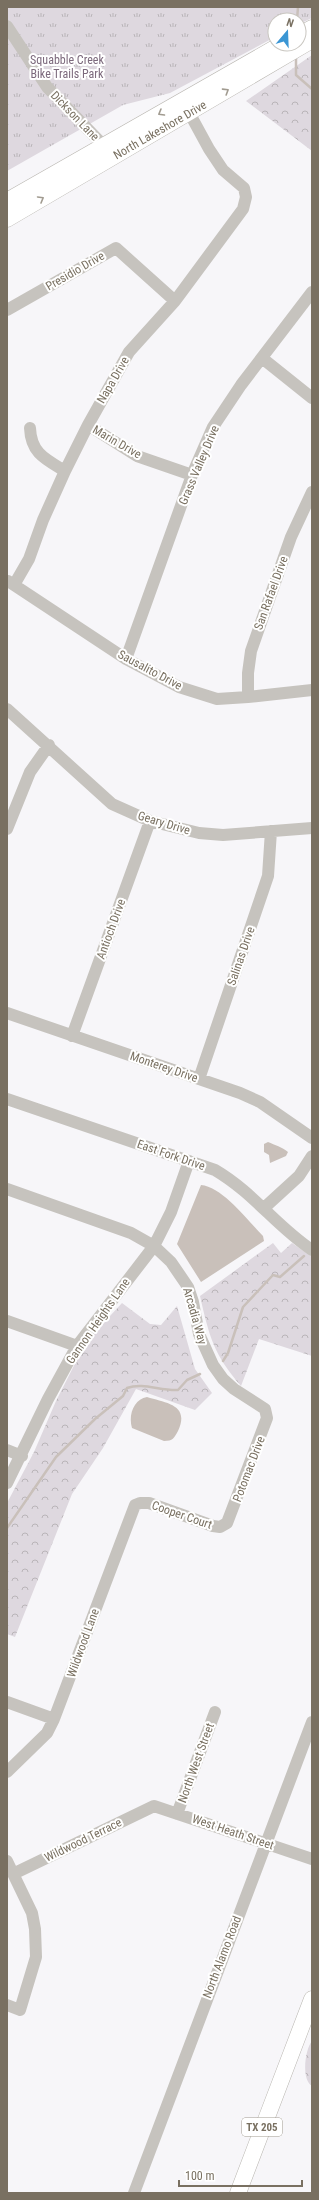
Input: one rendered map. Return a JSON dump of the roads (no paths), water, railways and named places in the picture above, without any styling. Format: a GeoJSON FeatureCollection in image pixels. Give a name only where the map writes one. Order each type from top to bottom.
{"type":"FeatureCollection","features":[{"type":"Feature","properties":{"kind":"main road","name":"North Lakeshore Drive"},"geometry":{"type":"LineString","coordinates":[[7,201],[107,152],[259,64],[312,40]]}},
{"type":"Feature","properties":{"kind":"main road","name":"North Lakeshore Drive"},"geometry":{"type":"LineString","coordinates":[[259,64],[273,52]]}},
{"type":"Feature","properties":{"kind":"main road","name":"North Lakeshore Drive"},"geometry":{"type":"LineString","coordinates":[[7,219],[107,152]]}},
{"type":"Feature","properties":{"kind":"main road","name":"TX 205"},"geometry":{"type":"LineString","coordinates":[[238,2193],[312,1999]]}},
{"type":"Feature","properties":{"kind":"street","name":"Dickson Lane"},"geometry":{"type":"LineString","coordinates":[[7,26],[47,87],[107,152]]}},
{"type":"Feature","properties":{"kind":"street","name":"Napa Drive"},"geometry":{"type":"LineString","coordinates":[[10,583],[29,559],[43,520],[65,470],[88,425],[130,352],[175,301],[243,209],[246,197],[244,188],[223,170],[212,154],[186,107]]}},
{"type":"Feature","properties":{"kind":"street","name":"Presidio Drive"},"geometry":{"type":"LineString","coordinates":[[7,310],[116,248],[175,301]]}},
{"type":"Feature","properties":{"kind":"street","name":"Grass Valley Drive"},"geometry":{"type":"LineString","coordinates":[[126,659],[192,475],[213,427],[262,358],[312,292]]}},
{"type":"Feature","properties":{"kind":"street"},"geometry":{"type":"LineString","coordinates":[[262,358],[312,398]]}},
{"type":"Feature","properties":{"kind":"street","name":"Marin Drive"},"geometry":{"type":"LineString","coordinates":[[88,425],[137,456],[192,475]]}},
{"type":"Feature","properties":{"kind":"street"},"geometry":{"type":"LineString","coordinates":[[30,428],[31,443],[43,458],[65,470]]}},
{"type":"Feature","properties":{"kind":"street","name":"San Rafael Drive"},"geometry":{"type":"LineString","coordinates":[[248,698],[248,673],[251,651],[291,537],[312,492]]}},
{"type":"Feature","properties":{"kind":"street","name":"Sausalito Drive"},"geometry":{"type":"LineString","coordinates":[[10,583],[126,659],[179,687],[217,699],[248,698],[312,690]]}},
{"type":"Feature","properties":{"kind":"street","name":"Geary Drive"},"geometry":{"type":"LineString","coordinates":[[7,709],[49,745],[112,804],[150,821],[205,834],[223,835],[312,828]]}},
{"type":"Feature","properties":{"kind":"street"},"geometry":{"type":"LineString","coordinates":[[7,830],[30,772],[49,745]]}},
{"type":"Feature","properties":{"kind":"street","name":"Antioch Drive"},"geometry":{"type":"LineString","coordinates":[[72,1036],[150,821]]}},
{"type":"Feature","properties":{"kind":"street","name":"Salinas Drive"},"geometry":{"type":"LineString","coordinates":[[199,1079],[268,876],[271,831]]}},
{"type":"Feature","properties":{"kind":"street","name":"Monterey Drive"},"geometry":{"type":"LineString","coordinates":[[7,1013],[199,1079],[260,1102],[312,1138]]}},
{"type":"Feature","properties":{"kind":"street","name":"East Fork Drive"},"geometry":{"type":"LineString","coordinates":[[7,1099],[215,1170],[236,1182],[295,1239],[312,1250]]}},
{"type":"Feature","properties":{"kind":"street"},"geometry":{"type":"LineString","coordinates":[[264,1208],[299,1176],[312,1156]]}},
{"type":"Feature","properties":{"kind":"street","name":"Gannon Heights Lane"},"geometry":{"type":"LineString","coordinates":[[7,1483],[22,1456],[48,1399],[77,1346],[154,1246],[171,1212],[189,1161]]}},
{"type":"Feature","properties":{"kind":"street","name":"Arcadia Way"},"geometry":{"type":"LineString","coordinates":[[7,1189],[131,1233],[154,1246],[171,1262],[188,1287],[193,1302],[199,1334],[213,1365],[223,1379],[234,1389],[265,1409]]}},
{"type":"Feature","properties":{"kind":"street"},"geometry":{"type":"LineString","coordinates":[[7,1321],[77,1346]]}},
{"type":"Feature","properties":{"kind":"street","name":"Potomac Drive"},"geometry":{"type":"LineString","coordinates":[[224,1525],[230,1520],[266,1424],[267,1414],[265,1409]]}},
{"type":"Feature","properties":{"kind":"street"},"geometry":{"type":"LineString","coordinates":[[7,1450],[22,1456]]}},
{"type":"Feature","properties":{"kind":"street","name":"Cooper Court"},"geometry":{"type":"LineString","coordinates":[[140,1503],[149,1503],[213,1526],[224,1525]]}},
{"type":"Feature","properties":{"kind":"street","name":"Wildwood Lane"},"geometry":{"type":"LineString","coordinates":[[7,1772],[47,1733],[54,1719],[133,1509],[140,1503]]}},
{"type":"Feature","properties":{"kind":"street"},"geometry":{"type":"LineString","coordinates":[[7,1702],[54,1719]]}},
{"type":"Feature","properties":{"kind":"street","name":"North West Street"},"geometry":{"type":"LineString","coordinates":[[177,1814],[215,1712]]}},
{"type":"Feature","properties":{"kind":"street","name":"North Alamo Road"},"geometry":{"type":"LineString","coordinates":[[134,2193],[312,1722]]}},
{"type":"Feature","properties":{"kind":"street","name":"West Heath Street"},"geometry":{"type":"LineString","coordinates":[[154,1806],[312,1859]]}},
{"type":"Feature","properties":{"kind":"street","name":"Wildwood Terrace"},"geometry":{"type":"LineString","coordinates":[[13,1874],[154,1806]]}},
{"type":"Feature","properties":{"kind":"street"},"geometry":{"type":"LineString","coordinates":[[7,1861],[32,1913],[36,1957],[20,2010],[7,2005]]}},
{"type":"Feature","properties":{"kind":"waterway"},"geometry":{"type":"LineString","coordinates":[[298,7],[298,12]]}},
{"type":"Feature","properties":{"kind":"waterway"},"geometry":{"type":"LineString","coordinates":[[296,57],[296,75],[312,89]]}},
{"type":"Feature","properties":{"kind":"waterway"},"geometry":{"type":"LineString","coordinates":[[223,1361],[228,1353],[243,1307],[273,1275],[280,1277],[304,1256]]}},
{"type":"Feature","properties":{"kind":"waterway"},"geometry":{"type":"LineString","coordinates":[[7,1528],[56,1457],[95,1419],[123,1396],[127,1388],[133,1386],[145,1386],[178,1390],[187,1380],[200,1374]]}},
{"type":"Feature","properties":{"kind":"park label","name":"Squabble Creek Bike Trails Park"},"geometry":{"type":"Point","coordinates":[67,67]}}]}
